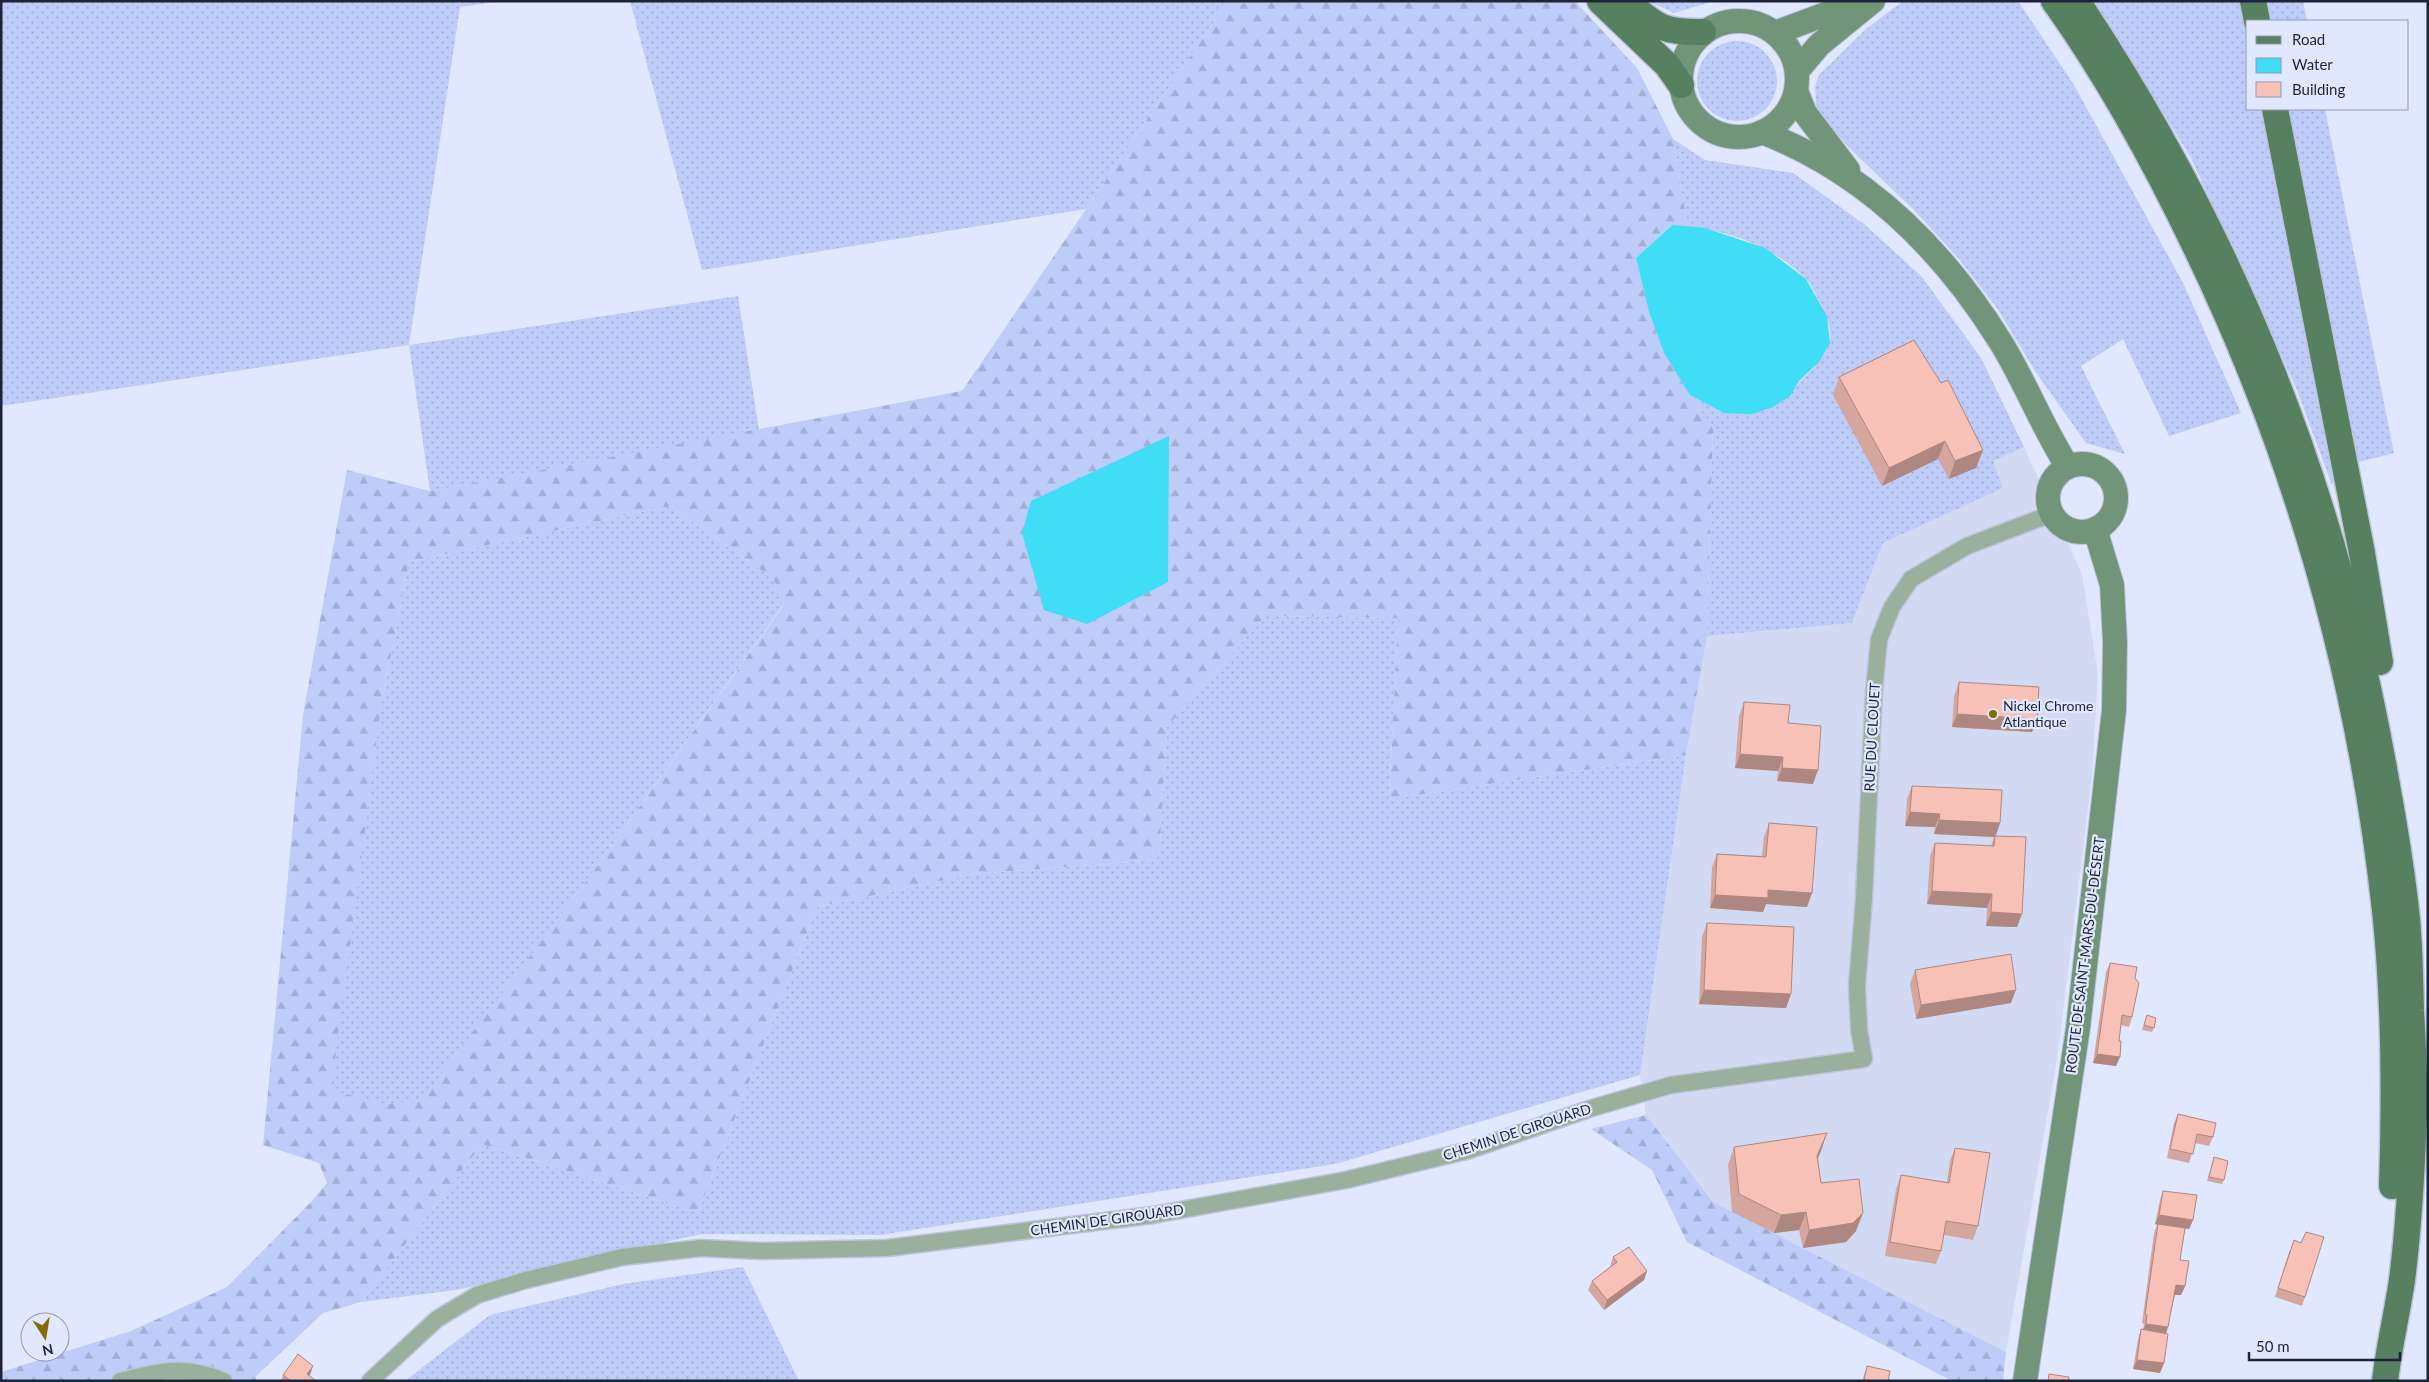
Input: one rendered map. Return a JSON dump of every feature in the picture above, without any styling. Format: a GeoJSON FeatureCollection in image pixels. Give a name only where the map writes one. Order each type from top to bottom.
{"type":"FeatureCollection","features":[{"type":"Feature","properties":{"kind":"main road"},"geometry":{"type":"LineString","coordinates":[[1600,1],[1667,65],[1681,85]]}},
{"type":"Feature","properties":{"kind":"main road"},"geometry":{"type":"LineString","coordinates":[[1626,1],[1655,26],[1680,32],[1703,32]]}},
{"type":"Feature","properties":{"kind":"main road"},"geometry":{"type":"LineString","coordinates":[[1775,32],[1860,1]]}},
{"type":"Feature","properties":{"kind":"main road"},"geometry":{"type":"LineString","coordinates":[[1864,188],[1839,161],[1805,113],[1796,81],[1793,56],[1786,43],[1775,32],[1750,21],[1733,20],[1717,24],[1703,32],[1690,47],[1682,65],[1681,85],[1685,102],[1695,118],[1710,129],[1726,136],[1745,137],[1762,132],[1778,122],[1789,108],[1796,81],[1819,45],[1873,1]]}},
{"type":"Feature","properties":{"kind":"main road"},"geometry":{"type":"LineString","coordinates":[[2054,1],[2124,111],[2178,210],[2227,312],[2280,446],[2331,611],[2365,766],[2385,913],[2393,1026],[2395,1091],[2390,1260],[2392,1327]]}},
{"type":"Feature","properties":{"kind":"main road"},"geometry":{"type":"LineString","coordinates":[[2076,1],[2118,63],[2169,152],[2235,281],[2290,413],[2318,496],[2353,619],[2372,699],[2407,913]]}},
{"type":"Feature","properties":{"kind":"main road"},"geometry":{"type":"LineString","coordinates":[[2253,1],[2257,20]]}},
{"type":"Feature","properties":{"kind":"main road"},"geometry":{"type":"LineString","coordinates":[[2275,110],[2362,553],[2398,773],[2410,865],[2407,913],[2414,1110],[2403,1263],[2385,1381]]}},
{"type":"Feature","properties":{"kind":"main road"},"geometry":{"type":"LineString","coordinates":[[1762,132],[1785,141],[1836,168],[1904,221],[1963,290],[2000,340],[2027,390],[2050,439],[2068,467]]}},
{"type":"Feature","properties":{"kind":"main road"},"geometry":{"type":"LineString","coordinates":[[2089,465],[2103,472],[2113,485],[2115,506],[2104,524],[2095,529],[2075,532],[2057,522],[2051,514],[2048,504],[2048,492],[2058,473],[2068,467],[2089,465]]}},
{"type":"Feature","properties":{"kind":"main road","name":"ROUTE DE SAINT-MARS-DU-DÉSERT"},"geometry":{"type":"LineString","coordinates":[[2025,1381],[2078,1028],[2114,710],[2115,642],[2112,585],[2095,529]]}},
{"type":"Feature","properties":{"kind":"street","name":"RUE DU CLOUET"},"geometry":{"type":"LineString","coordinates":[[1864,1058],[1859,1029],[1858,985],[1874,691],[1879,639],[1892,607],[1911,579],[1967,546],[2051,514]]}},
{"type":"Feature","properties":{"kind":"street","name":"CHEMIN DE GIROUARD"},"geometry":{"type":"LineString","coordinates":[[370,1381],[437,1319],[478,1295],[526,1280],[622,1257],[701,1248],[761,1250],[887,1248],[1153,1215],[1346,1180],[1470,1150],[1592,1108],[1671,1085],[1864,1058]]}},
{"type":"Feature","properties":{"kind":"street"},"geometry":{"type":"LineString","coordinates":[[120,1381],[176,1370],[194,1370],[224,1381]]}},
{"type":"Feature","properties":{"kind":"shaded area"},"geometry":{"type":"Polygon","coordinates":[[[2024,447],[2082,574],[2098,675],[2092,776],[2057,1060],[2006,1352],[1713,1202],[1646,1115],[1640,1075],[1686,755],[1707,636],[1852,623],[1883,543],[2003,488],[1993,461],[2024,447]]]}},
{"type":"Feature","properties":{"kind":"green space"},"geometry":{"type":"Polygon","coordinates":[[[1,1],[503,1],[460,7],[409,345],[1,406],[1,1]]]}},
{"type":"Feature","properties":{"kind":"green space"},"geometry":{"type":"Polygon","coordinates":[[[630,1],[1228,1],[1086,209],[702,270],[630,1]]]}},
{"type":"Feature","properties":{"kind":"green space"},"geometry":{"type":"Polygon","coordinates":[[[1228,1],[1575,1],[1637,68],[1673,139],[1688,228],[1671,225],[1636,258],[1649,312],[1664,353],[1713,429],[1707,636],[1686,755],[1389,799],[1398,618],[1265,616],[1167,727],[1159,860],[973,874],[817,907],[698,1213],[482,1144],[361,1302],[323,1313],[256,1376],[256,1381],[1,1381],[1,1372],[33,1362],[70,1362],[70,1350],[131,1331],[227,1287],[311,1202],[327,1183],[319,1163],[263,1145],[303,715],[347,470],[430,491],[962,391],[1228,1]],[[670,506],[409,562],[381,706],[331,1090],[384,1104],[421,1101],[590,876],[783,606],[774,579],[670,506]]]}},
{"type":"Feature","properties":{"kind":"green space"},"geometry":{"type":"Polygon","coordinates":[[[1648,1],[1715,1],[1674,13],[1648,1]]]}},
{"type":"Feature","properties":{"kind":"green space"},"geometry":{"type":"Polygon","coordinates":[[[1903,1],[2018,1],[2074,85],[2183,283],[2241,413],[2169,436],[2123,339],[2081,366],[2125,454],[2086,443],[2035,371],[1999,311],[1959,259],[1914,210],[1842,141],[1822,116],[1816,105],[1815,86],[1819,75],[1866,29],[1903,1]]]}},
{"type":"Feature","properties":{"kind":"green space"},"geometry":{"type":"Polygon","coordinates":[[[2094,1],[2303,1],[2307,20],[2246,20],[2246,110],[2325,110],[2394,453],[2336,468],[2332,485],[2297,390],[2191,158],[2094,1]]]}},
{"type":"Feature","properties":{"kind":"green space"},"geometry":{"type":"Polygon","coordinates":[[[1737,41],[1759,48],[1765,53],[1776,73],[1777,81],[1770,103],[1765,109],[1745,120],[1737,121],[1715,114],[1709,109],[1698,89],[1697,81],[1704,59],[1709,53],[1729,42],[1737,41]]]}},
{"type":"Feature","properties":{"kind":"green space"},"geometry":{"type":"Polygon","coordinates":[[[1673,139],[1705,160],[1793,173],[1864,224],[1922,277],[1981,358],[2024,447],[1993,461],[2003,488],[1883,543],[1852,623],[1707,636],[1713,429],[1690,395],[1724,413],[1790,395],[1821,358],[1829,344],[1831,334],[1825,313],[1812,287],[1780,258],[1751,242],[1736,237],[1704,229],[1688,228],[1673,139]]]}},
{"type":"Feature","properties":{"kind":"green space"},"geometry":{"type":"Polygon","coordinates":[[[738,296],[759,430],[430,491],[409,345],[738,296]]]}},
{"type":"Feature","properties":{"kind":"green space"},"geometry":{"type":"Polygon","coordinates":[[[670,506],[774,579],[783,605],[590,876],[421,1102],[384,1104],[330,1090],[381,706],[409,562],[670,506]]]}},
{"type":"Feature","properties":{"kind":"green space"},"geometry":{"type":"Polygon","coordinates":[[[1265,616],[1398,618],[1389,799],[1686,755],[1640,1075],[1335,1164],[880,1235],[701,1234],[456,1290],[361,1302],[482,1144],[698,1213],[817,907],[973,874],[1159,860],[1167,727],[1265,616]]]}},
{"type":"Feature","properties":{"kind":"green space"},"geometry":{"type":"Polygon","coordinates":[[[1646,1115],[1713,1202],[2006,1352],[2003,1381],[1952,1381],[1687,1242],[1652,1170],[1591,1129],[1646,1115]]]}},
{"type":"Feature","properties":{"kind":"green space"},"geometry":{"type":"Polygon","coordinates":[[[743,1267],[799,1381],[405,1381],[490,1315],[623,1284],[743,1267]]]}},
{"type":"Feature","properties":{"kind":"water"},"geometry":{"type":"Polygon","coordinates":[[[1672,225],[1705,228],[1765,248],[1806,279],[1827,316],[1830,343],[1819,362],[1799,381],[1790,396],[1773,407],[1752,414],[1724,413],[1690,395],[1664,353],[1649,312],[1636,258],[1672,225]]]}},
{"type":"Feature","properties":{"kind":"water"},"geometry":{"type":"Polygon","coordinates":[[[1169,436],[1168,582],[1087,624],[1044,610],[1022,533],[1031,501],[1169,436]]]}},
{"type":"Feature","properties":{"kind":"building"},"geometry":{"type":"Polygon","coordinates":[[[1914,340],[1941,383],[1948,380],[1983,450],[1955,461],[1945,441],[1889,468],[1839,377],[1914,340]]]}},
{"type":"Feature","properties":{"kind":"building"},"geometry":{"type":"Polygon","coordinates":[[[1959,682],[2039,687],[2037,719],[1957,714],[1959,682]]]}},
{"type":"Feature","properties":{"kind":"building"},"geometry":{"type":"Polygon","coordinates":[[[1744,702],[1790,705],[1788,723],[1821,726],[1818,770],[1782,768],[1783,757],[1740,754],[1744,702]]]}},
{"type":"Feature","properties":{"kind":"building"},"geometry":{"type":"Polygon","coordinates":[[[1912,786],[2002,790],[2000,823],[1939,820],[1940,814],[1910,812],[1912,786]]]}},
{"type":"Feature","properties":{"kind":"building"},"geometry":{"type":"Polygon","coordinates":[[[1769,823],[1817,827],[1812,893],[1768,890],[1768,898],[1715,895],[1717,854],[1766,857],[1769,823]]]}},
{"type":"Feature","properties":{"kind":"building"},"geometry":{"type":"Polygon","coordinates":[[[1995,836],[2026,837],[2022,914],[1991,912],[1992,894],[1932,891],[1935,843],[1994,846],[1995,836]]]}},
{"type":"Feature","properties":{"kind":"building"},"geometry":{"type":"Polygon","coordinates":[[[1707,923],[1794,927],[1791,994],[1704,990],[1707,923]]]}},
{"type":"Feature","properties":{"kind":"building"},"geometry":{"type":"Polygon","coordinates":[[[2011,954],[2016,990],[1921,1005],[1915,970],[2011,954]]]}},
{"type":"Feature","properties":{"kind":"building"},"geometry":{"type":"Polygon","coordinates":[[[2110,963],[2137,967],[2135,978],[2139,983],[2132,1017],[2122,1015],[2119,1041],[2121,1041],[2120,1057],[2097,1054],[2110,963]]]}},
{"type":"Feature","properties":{"kind":"building"},"geometry":{"type":"Polygon","coordinates":[[[2147,1015],[2156,1018],[2154,1028],[2144,1025],[2147,1015]]]}},
{"type":"Feature","properties":{"kind":"building"},"geometry":{"type":"Polygon","coordinates":[[[2178,1114],[2216,1123],[2213,1137],[2197,1134],[2193,1154],[2170,1149],[2178,1114]]]}},
{"type":"Feature","properties":{"kind":"building"},"geometry":{"type":"Polygon","coordinates":[[[1827,1133],[1817,1156],[1821,1183],[1859,1179],[1863,1213],[1853,1223],[1809,1230],[1806,1212],[1781,1215],[1739,1194],[1734,1147],[1827,1133]]]}},
{"type":"Feature","properties":{"kind":"building"},"geometry":{"type":"Polygon","coordinates":[[[1955,1148],[1990,1153],[1978,1226],[1946,1221],[1941,1251],[1890,1242],[1901,1175],[1949,1183],[1955,1148]]]}},
{"type":"Feature","properties":{"kind":"building"},"geometry":{"type":"Polygon","coordinates":[[[2214,1157],[2228,1161],[2224,1180],[2209,1177],[2214,1157]]]}},
{"type":"Feature","properties":{"kind":"building"},"geometry":{"type":"Polygon","coordinates":[[[2163,1191],[2197,1195],[2193,1220],[2159,1215],[2163,1191]]]}},
{"type":"Feature","properties":{"kind":"building"},"geometry":{"type":"Polygon","coordinates":[[[2158,1224],[2185,1228],[2180,1260],[2189,1261],[2185,1286],[2176,1285],[2168,1327],[2146,1324],[2147,1315],[2145,1314],[2158,1224]]]}},
{"type":"Feature","properties":{"kind":"building"},"geometry":{"type":"Polygon","coordinates":[[[2306,1232],[2324,1237],[2305,1297],[2278,1288],[2294,1240],[2301,1243],[2306,1232]]]}},
{"type":"Feature","properties":{"kind":"building"},"geometry":{"type":"Polygon","coordinates":[[[1629,1247],[1647,1271],[1607,1300],[1592,1281],[1617,1262],[1613,1257],[1629,1247]]]}},
{"type":"Feature","properties":{"kind":"building"},"geometry":{"type":"Polygon","coordinates":[[[2141,1329],[2168,1334],[2164,1363],[2137,1360],[2141,1329]]]}},
{"type":"Feature","properties":{"kind":"building"},"geometry":{"type":"Polygon","coordinates":[[[298,1354],[313,1366],[307,1374],[314,1381],[291,1381],[283,1375],[298,1354]]]}},
{"type":"Feature","properties":{"kind":"building"},"geometry":{"type":"Polygon","coordinates":[[[1867,1366],[1890,1371],[1888,1381],[1864,1381],[1867,1366]]]}},
{"type":"Feature","properties":{"kind":"building"},"geometry":{"type":"Polygon","coordinates":[[[2049,1374],[2069,1377],[2069,1381],[2048,1381],[2049,1374]]]}},
{"type":"Feature","properties":{"kind":"place","name":"Nickel Chrome Atlantique"},"geometry":{"type":"Point","coordinates":[1993,714]}}]}
